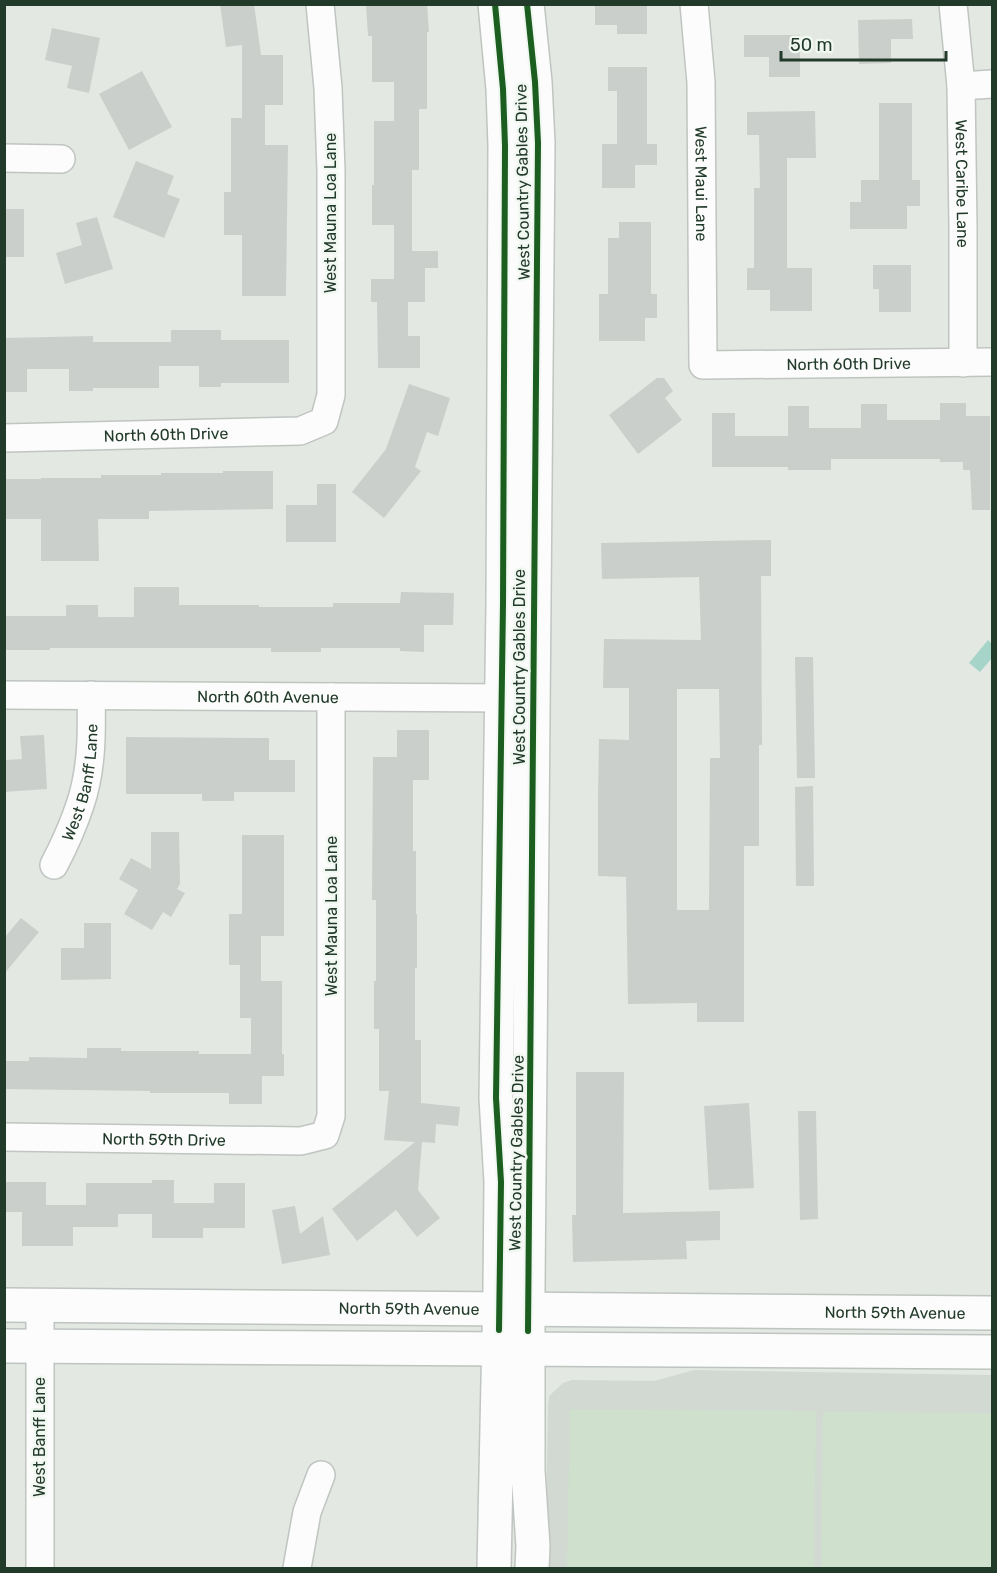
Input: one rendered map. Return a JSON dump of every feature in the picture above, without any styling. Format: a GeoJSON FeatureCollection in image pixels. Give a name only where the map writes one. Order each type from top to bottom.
{"type":"FeatureCollection","features":[{"type":"Feature","properties":{"kind":"street","name":"West Mauna Loa Lane"},"geometry":{"type":"LineString","coordinates":[[320,4],[328,88],[331,171],[331,395],[324,421]]}},
{"type":"Feature","properties":{"kind":"street","name":"West Country Gables Drive"},"geometry":{"type":"LineString","coordinates":[[495,4],[503,89],[517,698],[531,1030],[513,1349],[495,1569]]}},
{"type":"Feature","properties":{"kind":"street","name":"West Country Gables Drive"},"geometry":{"type":"LineString","coordinates":[[517,698],[538,143],[535,82],[527,4]]}},
{"type":"Feature","properties":{"kind":"street","name":"West Maui Lane"},"geometry":{"type":"LineString","coordinates":[[694,4],[700,82],[704,365]]}},
{"type":"Feature","properties":{"kind":"street","name":"West Caribe Lane"},"geometry":{"type":"LineString","coordinates":[[953,4],[961,86],[963,363]]}},
{"type":"Feature","properties":{"kind":"street"},"geometry":{"type":"LineString","coordinates":[[961,86],[993,84]]}},
{"type":"Feature","properties":{"kind":"street"},"geometry":{"type":"LineString","coordinates":[[4,158],[61,159]]}},
{"type":"Feature","properties":{"kind":"street","name":"North 60th Drive"},"geometry":{"type":"LineString","coordinates":[[704,365],[993,362]]}},
{"type":"Feature","properties":{"kind":"street","name":"North 60th Drive"},"geometry":{"type":"LineString","coordinates":[[4,438],[300,431],[324,421]]}},
{"type":"Feature","properties":{"kind":"street","name":"North 60th Avenue"},"geometry":{"type":"LineString","coordinates":[[4,695],[517,698]]}},
{"type":"Feature","properties":{"kind":"street","name":"West Banff Lane"},"geometry":{"type":"LineString","coordinates":[[54,865],[70,834],[81,804],[88,772],[92,730],[91,695]]}},
{"type":"Feature","properties":{"kind":"street","name":"West Mauna Loa Lane"},"geometry":{"type":"LineString","coordinates":[[325,1135],[331,1116],[331,697]]}},
{"type":"Feature","properties":{"kind":"street","name":"North 59th Drive"},"geometry":{"type":"LineString","coordinates":[[4,1137],[301,1141],[325,1135]]}},
{"type":"Feature","properties":{"kind":"street","name":"North 59th Avenue"},"geometry":{"type":"LineString","coordinates":[[4,1305],[993,1312]]}},
{"type":"Feature","properties":{"kind":"street","name":"West Banff Lane"},"geometry":{"type":"LineString","coordinates":[[40,1305],[40,1569]]}},
{"type":"Feature","properties":{"kind":"street"},"geometry":{"type":"LineString","coordinates":[[4,1346],[993,1352]]}},
{"type":"Feature","properties":{"kind":"street","name":"West Country Gables Drive"},"geometry":{"type":"LineString","coordinates":[[513,1349],[528,1471],[533,1546],[532,1569]]}},
{"type":"Feature","properties":{"kind":"street"},"geometry":{"type":"LineString","coordinates":[[297,1569],[307,1512],[321,1475]]}},
{"type":"Feature","properties":{"kind":"shaded area"},"geometry":{"type":"Polygon","coordinates":[[[988,640],[992,644],[992,658],[980,672],[969,663],[988,640]]]}},
{"type":"Feature","properties":{"kind":"shaded area"},"geometry":{"type":"Polygon","coordinates":[[[694,1370],[992,1375],[992,1568],[545,1568],[549,1396],[563,1383],[572,1380],[654,1381],[694,1370]]]}},
{"type":"Feature","properties":{"kind":"shaded area"},"geometry":{"type":"Polygon","coordinates":[[[570,1409],[816,1411],[814,1568],[567,1568],[570,1409]]]}},
{"type":"Feature","properties":{"kind":"shaded area"},"geometry":{"type":"Polygon","coordinates":[[[823,1412],[992,1413],[992,1568],[821,1568],[823,1412]]]}},
{"type":"Feature","properties":{"kind":"building"},"geometry":{"type":"Polygon","coordinates":[[[220,4],[254,4],[261,55],[283,55],[283,105],[265,105],[265,145],[288,145],[286,296],[242,296],[242,235],[224,235],[224,192],[231,192],[231,118],[242,118],[242,45],[226,47],[220,4]]]}},
{"type":"Feature","properties":{"kind":"building"},"geometry":{"type":"Polygon","coordinates":[[[366,4],[427,4],[429,32],[427,32],[427,109],[419,109],[419,170],[412,170],[412,251],[438,251],[438,268],[425,268],[425,302],[408,302],[408,336],[420,336],[420,368],[378,368],[377,302],[371,302],[371,279],[394,279],[394,225],[372,225],[374,121],[394,121],[394,82],[372,82],[372,36],[368,36],[366,4]]]}},
{"type":"Feature","properties":{"kind":"building"},"geometry":{"type":"Polygon","coordinates":[[[595,4],[647,4],[647,34],[617,34],[617,25],[595,25],[595,4]]]}},
{"type":"Feature","properties":{"kind":"building"},"geometry":{"type":"Polygon","coordinates":[[[912,19],[913,39],[891,39],[891,63],[859,64],[858,20],[912,19]]]}},
{"type":"Feature","properties":{"kind":"building"},"geometry":{"type":"Polygon","coordinates":[[[52,28],[100,38],[89,93],[67,88],[72,66],[45,60],[52,28]]]}},
{"type":"Feature","properties":{"kind":"building"},"geometry":{"type":"Polygon","coordinates":[[[744,35],[800,35],[800,77],[769,77],[769,57],[744,57],[744,35]]]}},
{"type":"Feature","properties":{"kind":"building"},"geometry":{"type":"Polygon","coordinates":[[[608,67],[647,67],[647,144],[657,144],[657,165],[635,165],[635,188],[602,188],[602,144],[617,144],[617,91],[608,91],[608,67]]]}},
{"type":"Feature","properties":{"kind":"building"},"geometry":{"type":"Polygon","coordinates":[[[142,71],[172,127],[129,150],[99,94],[142,71]]]}},
{"type":"Feature","properties":{"kind":"building"},"geometry":{"type":"Polygon","coordinates":[[[879,103],[912,103],[912,180],[920,180],[920,206],[907,206],[907,229],[850,229],[850,202],[861,202],[861,180],[879,180],[879,103]]]}},
{"type":"Feature","properties":{"kind":"building"},"geometry":{"type":"Polygon","coordinates":[[[815,111],[816,158],[787,158],[787,268],[812,268],[812,311],[770,311],[770,290],[747,290],[747,268],[754,268],[754,188],[760,188],[759,135],[747,135],[747,112],[815,111]]]}},
{"type":"Feature","properties":{"kind":"building"},"geometry":{"type":"Polygon","coordinates":[[[136,161],[174,176],[167,194],[180,199],[164,238],[113,217],[136,161]]]}},
{"type":"Feature","properties":{"kind":"building"},"geometry":{"type":"Polygon","coordinates":[[[4,209],[24,209],[24,257],[4,257],[4,209]]]}},
{"type":"Feature","properties":{"kind":"building"},"geometry":{"type":"Polygon","coordinates":[[[97,217],[113,269],[65,284],[56,253],[82,245],[76,223],[97,217]]]}},
{"type":"Feature","properties":{"kind":"building"},"geometry":{"type":"Polygon","coordinates":[[[619,222],[651,222],[651,294],[657,294],[657,318],[645,318],[645,341],[599,341],[599,294],[608,294],[608,238],[619,238],[619,222]]]}},
{"type":"Feature","properties":{"kind":"building"},"geometry":{"type":"Polygon","coordinates":[[[873,265],[911,265],[911,312],[879,312],[879,289],[873,289],[873,265]]]}},
{"type":"Feature","properties":{"kind":"building"},"geometry":{"type":"Polygon","coordinates":[[[171,330],[221,330],[221,340],[289,340],[289,383],[221,383],[221,387],[199,387],[199,366],[159,366],[159,388],[93,388],[93,391],[69,391],[69,369],[27,369],[27,392],[4,392],[4,338],[93,336],[93,342],[171,342],[171,330]]]}},
{"type":"Feature","properties":{"kind":"building"},"geometry":{"type":"Polygon","coordinates":[[[657,378],[664,378],[673,391],[665,398],[682,420],[638,454],[609,415],[657,378]]]}},
{"type":"Feature","properties":{"kind":"building"},"geometry":{"type":"Polygon","coordinates":[[[409,384],[450,398],[438,436],[427,432],[415,467],[421,471],[384,518],[352,492],[386,449],[409,384]]]}},
{"type":"Feature","properties":{"kind":"building"},"geometry":{"type":"Polygon","coordinates":[[[940,403],[966,403],[966,416],[990,416],[990,510],[972,510],[970,470],[963,470],[963,462],[940,462],[940,459],[831,459],[831,470],[788,470],[788,467],[712,467],[712,413],[735,413],[735,436],[788,436],[788,406],[809,406],[809,428],[861,428],[861,404],[887,404],[887,420],[940,420],[940,403]]]}},
{"type":"Feature","properties":{"kind":"building"},"geometry":{"type":"Polygon","coordinates":[[[223,471],[273,471],[273,509],[149,511],[149,519],[98,519],[99,561],[41,561],[41,519],[4,519],[4,479],[101,478],[101,475],[223,473],[223,471]]]}},
{"type":"Feature","properties":{"kind":"building"},"geometry":{"type":"Polygon","coordinates":[[[317,484],[336,484],[336,542],[286,542],[286,505],[317,505],[317,484]]]}},
{"type":"Feature","properties":{"kind":"building"},"geometry":{"type":"Polygon","coordinates":[[[771,540],[771,576],[761,576],[762,745],[759,745],[759,846],[744,846],[744,1022],[697,1022],[697,1003],[628,1004],[626,877],[598,876],[598,798],[599,739],[629,740],[629,688],[603,688],[604,639],[701,640],[699,577],[602,579],[601,543],[771,540]],[[677,689],[677,910],[709,910],[710,758],[720,758],[719,689],[677,689]]]}},
{"type":"Feature","properties":{"kind":"building"},"geometry":{"type":"Polygon","coordinates":[[[134,587],[179,587],[179,605],[259,605],[259,607],[333,607],[333,603],[400,603],[401,592],[454,593],[453,625],[424,625],[424,652],[400,651],[400,648],[321,648],[321,652],[271,652],[271,648],[4,650],[4,616],[66,616],[66,605],[98,605],[98,617],[134,617],[134,587]]]}},
{"type":"Feature","properties":{"kind":"building"},"geometry":{"type":"Polygon","coordinates":[[[795,657],[813,657],[815,778],[797,778],[795,657]]]}},
{"type":"Feature","properties":{"kind":"building"},"geometry":{"type":"Polygon","coordinates":[[[397,730],[429,730],[429,780],[413,780],[413,851],[416,851],[417,914],[415,1040],[421,1040],[421,1103],[460,1107],[458,1126],[436,1124],[435,1143],[422,1142],[418,1190],[440,1218],[417,1237],[396,1210],[357,1241],[332,1209],[415,1142],[384,1140],[389,1091],[379,1091],[379,1029],[374,1029],[376,900],[372,900],[373,757],[397,757],[397,730]]]}},
{"type":"Feature","properties":{"kind":"building"},"geometry":{"type":"Polygon","coordinates":[[[44,735],[47,789],[4,792],[4,760],[22,759],[20,736],[44,735]]]}},
{"type":"Feature","properties":{"kind":"building"},"geometry":{"type":"Polygon","coordinates":[[[126,737],[269,738],[269,760],[295,760],[295,792],[234,792],[234,801],[202,801],[202,794],[126,794],[126,737]]]}},
{"type":"Feature","properties":{"kind":"building"},"geometry":{"type":"Polygon","coordinates":[[[813,786],[814,886],[796,886],[795,787],[813,786]]]}},
{"type":"Feature","properties":{"kind":"building"},"geometry":{"type":"Polygon","coordinates":[[[151,832],[179,832],[180,884],[177,889],[185,893],[171,917],[163,912],[152,930],[124,914],[138,890],[119,879],[131,858],[151,869],[151,832]]]}},
{"type":"Feature","properties":{"kind":"building"},"geometry":{"type":"Polygon","coordinates":[[[242,835],[284,835],[284,936],[261,936],[261,981],[282,981],[284,1076],[262,1076],[262,1104],[229,1104],[229,1093],[4,1089],[4,1061],[29,1061],[29,1057],[87,1058],[87,1048],[121,1048],[121,1051],[199,1051],[199,1054],[251,1054],[251,1018],[240,1018],[240,965],[229,965],[229,914],[242,914],[242,835]]]}},
{"type":"Feature","properties":{"kind":"building"},"geometry":{"type":"Polygon","coordinates":[[[21,918],[39,932],[4,974],[4,938],[21,918]]]}},
{"type":"Feature","properties":{"kind":"building"},"geometry":{"type":"Polygon","coordinates":[[[84,923],[111,923],[111,979],[61,980],[61,948],[84,948],[84,923]]]}},
{"type":"Feature","properties":{"kind":"building"},"geometry":{"type":"Polygon","coordinates":[[[576,1072],[624,1072],[623,1213],[720,1211],[720,1240],[686,1241],[687,1259],[573,1262],[572,1215],[576,1215],[576,1072]]]}},
{"type":"Feature","properties":{"kind":"building"},"geometry":{"type":"Polygon","coordinates":[[[749,1103],[754,1188],[709,1190],[704,1106],[749,1103]]]}},
{"type":"Feature","properties":{"kind":"building"},"geometry":{"type":"Polygon","coordinates":[[[798,1111],[816,1111],[818,1219],[800,1220],[798,1111]]]}},
{"type":"Feature","properties":{"kind":"building"},"geometry":{"type":"Polygon","coordinates":[[[152,1180],[174,1180],[174,1203],[214,1203],[214,1183],[245,1183],[245,1228],[203,1228],[203,1238],[152,1238],[152,1214],[118,1214],[118,1227],[73,1227],[73,1246],[22,1246],[22,1212],[4,1212],[4,1182],[46,1182],[46,1205],[86,1205],[86,1183],[152,1183],[152,1180]]]}},
{"type":"Feature","properties":{"kind":"building"},"geometry":{"type":"Polygon","coordinates":[[[295,1206],[300,1234],[323,1216],[330,1255],[282,1264],[272,1210],[295,1206]]]}},
{"type":"Feature","properties":{"kind":"cycle path"},"geometry":{"type":"LineString","coordinates":[[495,4],[503,89],[505,146],[503,604],[496,1098],[501,1182],[499,1330]]}},
{"type":"Feature","properties":{"kind":"cycle path"},"geometry":{"type":"LineString","coordinates":[[527,4],[535,82],[538,143],[528,1331]]}}]}
